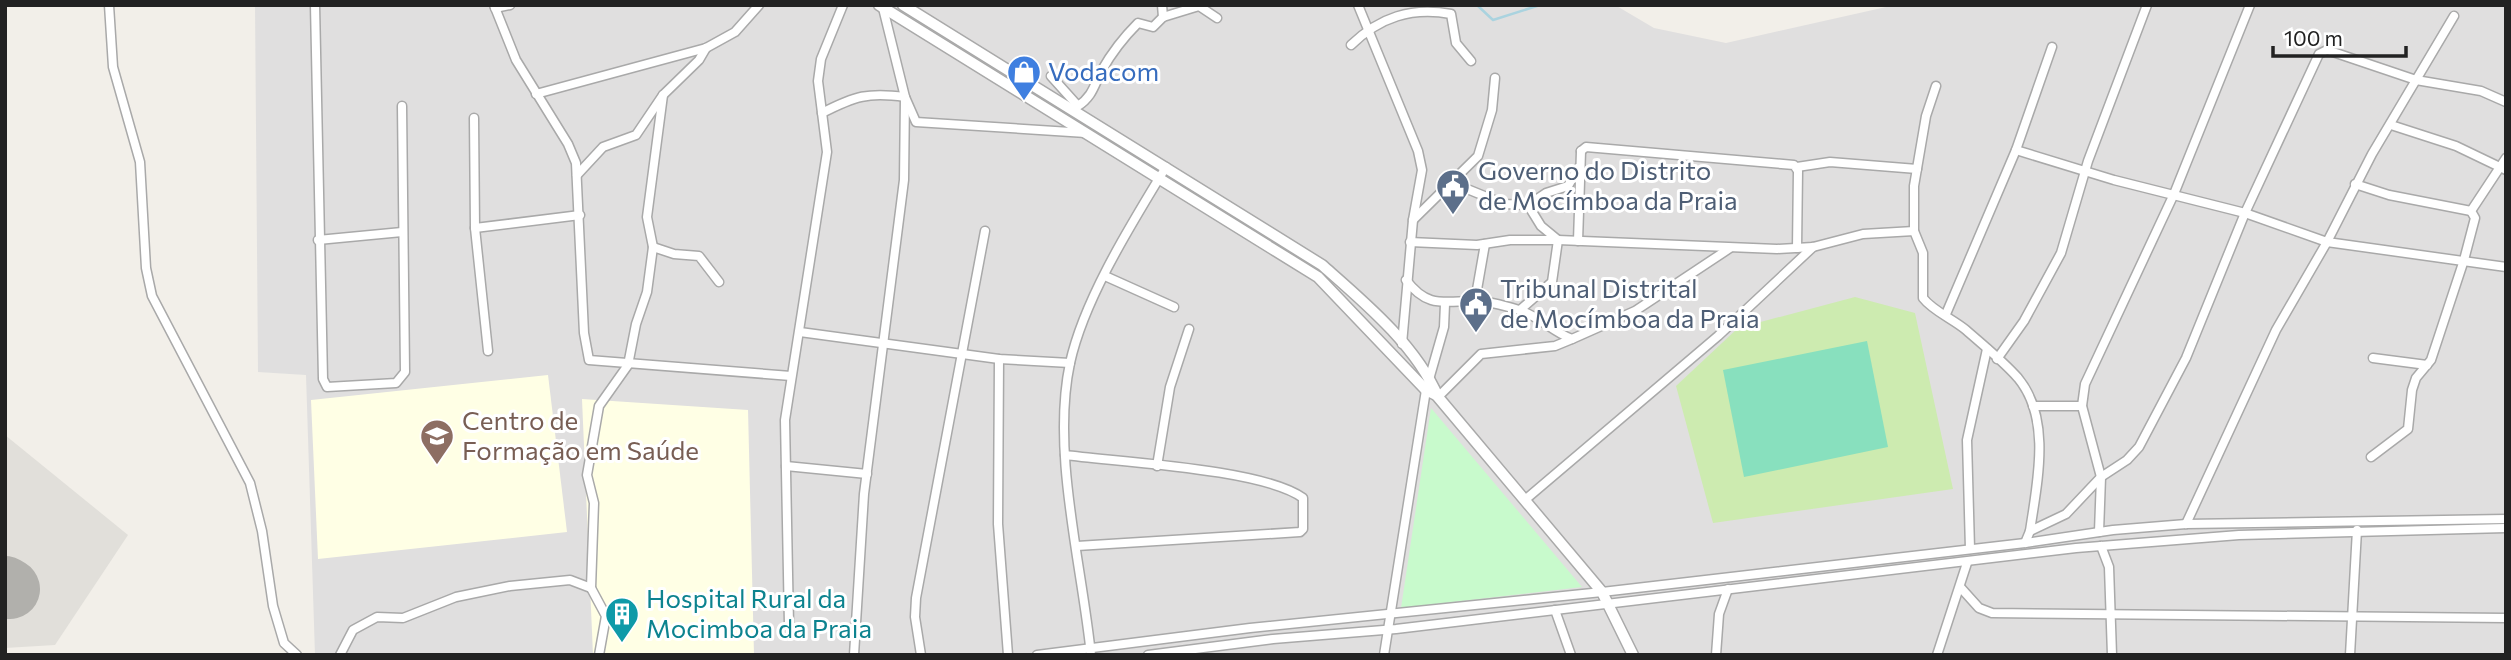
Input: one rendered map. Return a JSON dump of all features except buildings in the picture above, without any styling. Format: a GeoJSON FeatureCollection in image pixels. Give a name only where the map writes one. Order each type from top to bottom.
{"type":"FeatureCollection","features":[{"type":"Feature","properties":{"kind":"street"},"geometry":{"type":"LineString","coordinates":[[109,5],[113,67],[140,162],[144,256],[152,296],[250,483],[262,531],[273,606],[284,643],[297,655]]}},
{"type":"Feature","properties":{"kind":"street"},"geometry":{"type":"LineString","coordinates":[[315,5],[318,240],[324,383],[327,387],[396,383],[405,372],[402,232],[405,171],[402,106]]}},
{"type":"Feature","properties":{"kind":"street"},"geometry":{"type":"LineString","coordinates":[[510,5],[495,7],[516,60],[568,144],[577,175],[586,354],[594,362],[791,376]]}},
{"type":"Feature","properties":{"kind":"street"},"geometry":{"type":"LineString","coordinates":[[536,94],[649,61],[706,48],[735,32],[759,5]]}},
{"type":"Feature","properties":{"kind":"street"},"geometry":{"type":"LineString","coordinates":[[789,625],[785,420],[827,152],[818,81],[821,59],[843,5]]}},
{"type":"Feature","properties":{"kind":"street"},"geometry":{"type":"LineString","coordinates":[[902,5],[1322,265],[1362,300],[1402,344],[1430,377],[1438,397]]}},
{"type":"Feature","properties":{"kind":"street"},"geometry":{"type":"LineString","coordinates":[[1162,5],[1163,16]]}},
{"type":"Feature","properties":{"kind":"street"},"geometry":{"type":"LineString","coordinates":[[1358,5],[1418,151],[1422,170],[1410,242],[1402,344]]}},
{"type":"Feature","properties":{"kind":"street"},"geometry":{"type":"LineString","coordinates":[[1997,359],[2024,321],[2061,253],[2085,172],[2147,5]]}},
{"type":"Feature","properties":{"kind":"street"},"geometry":{"type":"LineString","coordinates":[[2099,532],[2101,477],[2082,406],[2094,362],[2174,194],[2250,5]]}},
{"type":"Feature","properties":{"kind":"street"},"geometry":{"type":"LineString","coordinates":[[881,6],[905,97],[916,122],[1086,134]]}},
{"type":"Feature","properties":{"kind":"street"},"geometry":{"type":"LineString","coordinates":[[881,6],[1318,277],[1426,390],[1438,397],[1526,499],[1602,592],[1633,655]]}},
{"type":"Feature","properties":{"kind":"street"},"geometry":{"type":"LineString","coordinates":[[1051,76],[1078,106],[1090,98],[1102,69],[1111,61],[1122,39],[1138,23],[1153,27],[1163,16],[1199,6],[1217,18]]}},
{"type":"Feature","properties":{"kind":"street"},"geometry":{"type":"LineString","coordinates":[[1351,45],[1369,28],[1424,9],[1451,14],[1456,43],[1471,61]]}},
{"type":"Feature","properties":{"kind":"street"},"geometry":{"type":"LineString","coordinates":[[2186,524],[2276,330],[2327,242],[2355,184],[2454,16]]}},
{"type":"Feature","properties":{"kind":"street"},"geometry":{"type":"LineString","coordinates":[[1946,314],[2016,150],[2052,47]]}},
{"type":"Feature","properties":{"kind":"street"},"geometry":{"type":"LineString","coordinates":[[577,175],[603,147],[636,135],[663,95],[699,61],[706,48]]}},
{"type":"Feature","properties":{"kind":"street"},"geometry":{"type":"LineString","coordinates":[[2030,531],[2050,524],[2066,514],[2101,477],[2127,460],[2139,447],[2186,358],[2245,213],[2319,54],[2327,50],[2416,80],[2481,91],[2506,102]]}},
{"type":"Feature","properties":{"kind":"street"},"geometry":{"type":"LineString","coordinates":[[1413,220],[1483,148],[1492,110],[1495,78]]}},
{"type":"Feature","properties":{"kind":"street"},"geometry":{"type":"LineString","coordinates":[[1936,86],[1926,116],[1917,169],[1914,231],[1923,253],[1923,298],[1946,314],[2019,379],[2033,406],[2039,426],[2038,446],[2030,531],[2025,543]]}},
{"type":"Feature","properties":{"kind":"street"},"geometry":{"type":"LineString","coordinates":[[821,113],[854,96],[876,93],[905,97]]}},
{"type":"Feature","properties":{"kind":"street"},"geometry":{"type":"LineString","coordinates":[[599,655],[606,616],[591,588],[594,503],[587,475],[599,406],[628,365],[636,324],[647,292],[653,247],[647,217],[663,95]]}},
{"type":"Feature","properties":{"kind":"street"},"geometry":{"type":"LineString","coordinates":[[854,655],[867,474],[904,180],[905,97]]}},
{"type":"Feature","properties":{"kind":"street"},"geometry":{"type":"LineString","coordinates":[[474,118],[475,228],[488,351]]}},
{"type":"Feature","properties":{"kind":"street"},"geometry":{"type":"LineString","coordinates":[[2391,125],[2456,146],[2503,168]]}},
{"type":"Feature","properties":{"kind":"street"},"geometry":{"type":"LineString","coordinates":[[1450,182],[1504,204],[1528,205],[1546,193],[1568,186],[1577,173],[1581,151],[1586,147],[1675,153],[1797,167],[1830,162],[1917,169]]}},
{"type":"Feature","properties":{"kind":"street"},"geometry":{"type":"LineString","coordinates":[[2016,150],[2085,172],[2245,213],[2327,242],[2506,267]]}},
{"type":"Feature","properties":{"kind":"street"},"geometry":{"type":"LineString","coordinates":[[1578,240],[1581,151]]}},
{"type":"Feature","properties":{"kind":"street"},"geometry":{"type":"LineString","coordinates":[[2471,211],[2503,168],[2506,158]]}},
{"type":"Feature","properties":{"kind":"street"},"geometry":{"type":"LineString","coordinates":[[1091,651],[1065,455],[1070,363],[1120,243],[1166,167]]}},
{"type":"Feature","properties":{"kind":"street"},"geometry":{"type":"LineString","coordinates":[[1797,167],[1797,248]]}},
{"type":"Feature","properties":{"kind":"street"},"geometry":{"type":"LineString","coordinates":[[2355,184],[2389,195],[2471,211]]}},
{"type":"Feature","properties":{"kind":"street"},"geometry":{"type":"LineString","coordinates":[[1528,205],[1541,226],[1558,240]]}},
{"type":"Feature","properties":{"kind":"street"},"geometry":{"type":"LineString","coordinates":[[2371,457],[2408,429],[2412,390],[2416,379],[2431,360],[2465,260],[2474,218],[2471,211]]}},
{"type":"Feature","properties":{"kind":"street"},"geometry":{"type":"LineString","coordinates":[[475,228],[580,215]]}},
{"type":"Feature","properties":{"kind":"street"},"geometry":{"type":"LineString","coordinates":[[921,655],[915,617],[916,598],[985,231]]}},
{"type":"Feature","properties":{"kind":"street"},"geometry":{"type":"LineString","coordinates":[[1410,242],[1485,244],[1510,240],[1578,240],[1730,248],[1797,248],[1813,247],[1863,234],[1914,231]]}},
{"type":"Feature","properties":{"kind":"street"},"geometry":{"type":"LineString","coordinates":[[318,240],[402,232]]}},
{"type":"Feature","properties":{"kind":"street"},"geometry":{"type":"LineString","coordinates":[[1520,310],[1552,282],[1558,240]]}},
{"type":"Feature","properties":{"kind":"street"},"geometry":{"type":"LineString","coordinates":[[1475,301],[1485,244]]}},
{"type":"Feature","properties":{"kind":"street"},"geometry":{"type":"LineString","coordinates":[[653,247],[674,254],[699,256],[719,282]]}},
{"type":"Feature","properties":{"kind":"street"},"geometry":{"type":"LineString","coordinates":[[1526,499],[1718,336],[1813,247]]}},
{"type":"Feature","properties":{"kind":"street"},"geometry":{"type":"LineString","coordinates":[[1438,397],[1481,354],[1556,346],[1635,312],[1730,248]]}},
{"type":"Feature","properties":{"kind":"street"},"geometry":{"type":"LineString","coordinates":[[1105,276],[1174,307]]}},
{"type":"Feature","properties":{"kind":"street"},"geometry":{"type":"LineString","coordinates":[[1406,280],[1415,292],[1445,304],[1475,301],[1520,310],[1572,339]]}},
{"type":"Feature","properties":{"kind":"street"},"geometry":{"type":"LineString","coordinates":[[1384,655],[1426,390],[1444,327],[1445,304]]}},
{"type":"Feature","properties":{"kind":"street"},"geometry":{"type":"LineString","coordinates":[[1157,466],[1170,387],[1189,329]]}},
{"type":"Feature","properties":{"kind":"street"},"geometry":{"type":"LineString","coordinates":[[800,332],[999,359],[1070,363]]}},
{"type":"Feature","properties":{"kind":"street"},"geometry":{"type":"LineString","coordinates":[[1970,550],[1967,440],[1987,349]]}},
{"type":"Feature","properties":{"kind":"street"},"geometry":{"type":"LineString","coordinates":[[2374,358],[2427,365]]}},
{"type":"Feature","properties":{"kind":"street"},"geometry":{"type":"LineString","coordinates":[[999,359],[998,524],[1008,655]]}},
{"type":"Feature","properties":{"kind":"street"},"geometry":{"type":"LineString","coordinates":[[2033,406],[2082,406]]}},
{"type":"Feature","properties":{"kind":"street"},"geometry":{"type":"LineString","coordinates":[[1065,455],[1250,478],[1286,487],[1303,498],[1303,528],[1294,533],[1077,546]]}},
{"type":"Feature","properties":{"kind":"street"},"geometry":{"type":"LineString","coordinates":[[786,466],[867,474]]}},
{"type":"Feature","properties":{"kind":"street"},"geometry":{"type":"LineString","coordinates":[[1037,655],[1091,651],[1250,628],[1602,592],[1970,550],[2099,532],[2186,524],[2506,519]]}},
{"type":"Feature","properties":{"kind":"street"},"geometry":{"type":"LineString","coordinates":[[1147,655],[1388,630],[1879,570],[1967,563],[2101,546],[2239,534],[2506,528]]}},
{"type":"Feature","properties":{"kind":"street"},"geometry":{"type":"LineString","coordinates":[[2350,655],[2350,616],[2357,530]]}},
{"type":"Feature","properties":{"kind":"street"},"geometry":{"type":"LineString","coordinates":[[2101,546],[2109,567],[2112,655]]}},
{"type":"Feature","properties":{"kind":"street"},"geometry":{"type":"LineString","coordinates":[[1937,655],[1967,563]]}},
{"type":"Feature","properties":{"kind":"street"},"geometry":{"type":"LineString","coordinates":[[1714,578],[1716,591]]}},
{"type":"Feature","properties":{"kind":"street"},"geometry":{"type":"LineString","coordinates":[[340,655],[353,630],[377,617],[403,618],[456,597],[510,586],[569,580],[591,588]]}},
{"type":"Feature","properties":{"kind":"street"},"geometry":{"type":"LineString","coordinates":[[1961,588],[1979,608],[1992,613],[2506,618]]}},
{"type":"Feature","properties":{"kind":"street"},"geometry":{"type":"LineString","coordinates":[[1716,655],[1719,614],[1728,589]]}},
{"type":"Feature","properties":{"kind":"street"},"geometry":{"type":"LineString","coordinates":[[1555,610],[1571,655]]}},
{"type":"Feature","properties":{"kind":"street"},"geometry":{"type":"LineString","coordinates":[[1250,628],[1252,642]]}},
{"type":"Feature","properties":{"kind":"shaded area"},"geometry":{"type":"Polygon","coordinates":[[[255,5],[1615,5],[1654,28],[1726,43],[1895,5],[2506,5],[2506,655],[315,655],[306,375],[258,372],[255,5]]]}},
{"type":"Feature","properties":{"kind":"shaded area","name":"Centro de Formação em Saúde"},"geometry":{"type":"Polygon","coordinates":[[[548,375],[567,532],[318,559],[311,400],[548,375]]]}},
{"type":"Feature","properties":{"kind":"shaded area"},"geometry":{"type":"Polygon","coordinates":[[[582,399],[748,410],[754,655],[593,655],[582,399]]]}},
{"type":"Feature","properties":{"kind":"shaded area"},"geometry":{"type":"Polygon","coordinates":[[[5,435],[128,535],[55,645],[5,648],[5,435]]]}},
{"type":"Feature","properties":{"kind":"green space"},"geometry":{"type":"Polygon","coordinates":[[[1855,297],[1915,313],[1953,489],[1713,523],[1676,386],[1738,328],[1855,297]]]}},
{"type":"Feature","properties":{"kind":"green space"},"geometry":{"type":"Polygon","coordinates":[[[1867,341],[1888,447],[1744,477],[1723,370],[1867,341]]]}},
{"type":"Feature","properties":{"kind":"green space"},"geometry":{"type":"Polygon","coordinates":[[[1431,408],[1582,587],[1401,608],[1431,408]]]}},
{"type":"Feature","properties":{"kind":"waterway"},"geometry":{"type":"LineString","coordinates":[[1478,6],[1493,20],[1540,5]]}},
{"type":"Feature","properties":{"kind":"runway"},"geometry":{"type":"LineString","coordinates":[[5,586],[10,589]]}},
{"type":"Feature","properties":{"kind":"place","name":"Vodacom"},"geometry":{"type":"Point","coordinates":[1024,102]}},
{"type":"Feature","properties":{"kind":"place","name":"Governo do Distrito de Mocímboa da Praia"},"geometry":{"type":"Point","coordinates":[1453,216]}},
{"type":"Feature","properties":{"kind":"place","name":"Tribunal Distrital de Mocímboa da Praia"},"geometry":{"type":"Point","coordinates":[1476,334]}},
{"type":"Feature","properties":{"kind":"place","name":"Centro de Formação em Saúde"},"geometry":{"type":"Point","coordinates":[437,466]}},
{"type":"Feature","properties":{"kind":"place","name":"Hospital Rural da Mocimboa da Praia"},"geometry":{"type":"Point","coordinates":[622,644]}}]}
